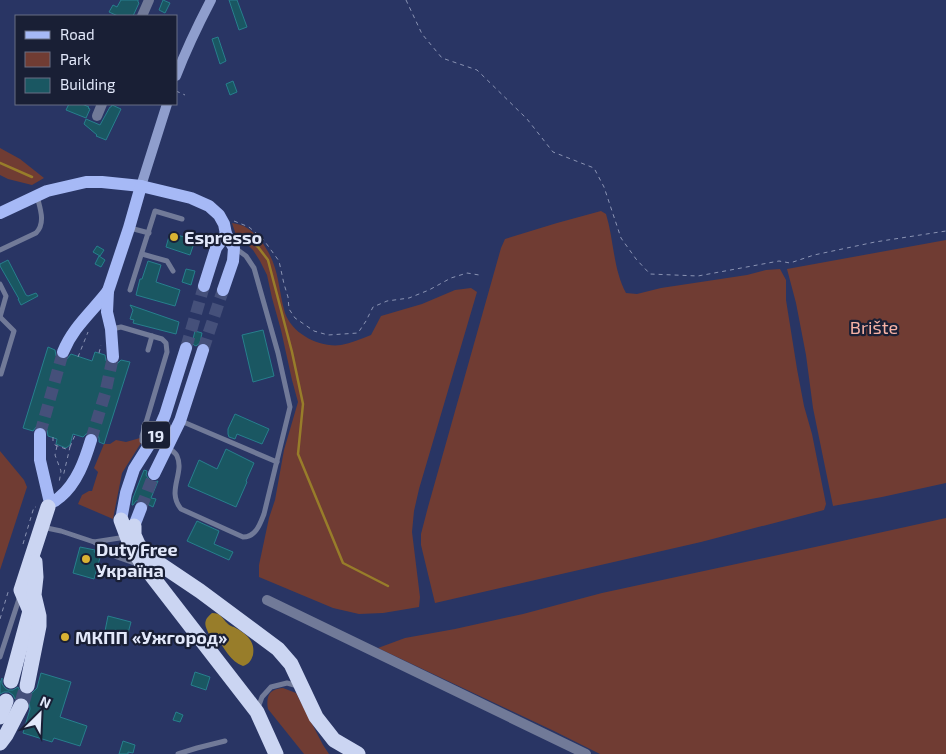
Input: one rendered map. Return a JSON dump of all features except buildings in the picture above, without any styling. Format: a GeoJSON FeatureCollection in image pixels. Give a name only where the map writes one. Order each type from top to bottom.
{"type":"FeatureCollection","features":[{"type":"Feature","properties":{"kind":"highway"},"geometry":{"type":"LineString","coordinates":[[11,681],[30,611],[21,590],[49,505]]}},
{"type":"Feature","properties":{"kind":"highway"},"geometry":{"type":"LineString","coordinates":[[127,527],[130,544],[145,567],[257,712],[276,754]]}},
{"type":"Feature","properties":{"kind":"highway"},"geometry":{"type":"LineString","coordinates":[[127,527],[146,554],[200,591],[278,649],[291,664],[316,717],[334,740],[358,754]]}},
{"type":"Feature","properties":{"kind":"highway"},"geometry":{"type":"LineString","coordinates":[[27,686],[39,626],[39,616],[34,595],[36,577],[34,553]]}},
{"type":"Feature","properties":{"kind":"highway"},"geometry":{"type":"LineString","coordinates":[[0,717],[6,701]]}},
{"type":"Feature","properties":{"kind":"highway"},"geometry":{"type":"LineString","coordinates":[[0,743],[21,706]]}},
{"type":"Feature","properties":{"kind":"main road"},"geometry":{"type":"LineString","coordinates":[[0,213],[42,193],[69,185],[94,182],[141,186],[191,198],[209,206],[223,224],[234,248],[233,262],[223,290]]}},
{"type":"Feature","properties":{"kind":"main road"},"geometry":{"type":"LineString","coordinates":[[113,357],[111,329],[107,312],[108,290],[141,186]]}},
{"type":"Feature","properties":{"kind":"main road"},"geometry":{"type":"LineString","coordinates":[[204,286],[223,224]]}},
{"type":"Feature","properties":{"kind":"main road"},"geometry":{"type":"LineString","coordinates":[[63,352],[68,339],[83,318],[108,290]]}},
{"type":"Feature","properties":{"kind":"main road","name":"19"},"geometry":{"type":"LineString","coordinates":[[127,527],[126,493],[134,469],[158,431],[165,415],[186,348]]}},
{"type":"Feature","properties":{"kind":"main road","name":"19"},"geometry":{"type":"LineString","coordinates":[[154,474],[180,421],[203,350]]}},
{"type":"Feature","properties":{"kind":"main road"},"geometry":{"type":"LineString","coordinates":[[40,434],[40,460],[49,505],[60,498],[74,481],[85,459],[91,440]]}},
{"type":"Feature","properties":{"kind":"main road"},"geometry":{"type":"LineString","coordinates":[[127,527],[141,508]]}},
{"type":"Feature","properties":{"kind":"street"},"geometry":{"type":"LineString","coordinates":[[142,15],[149,0]]}},
{"type":"Feature","properties":{"kind":"street"},"geometry":{"type":"LineString","coordinates":[[178,71],[192,36],[211,0]]}},
{"type":"Feature","properties":{"kind":"street"},"geometry":{"type":"LineString","coordinates":[[96,116],[102,105]]}},
{"type":"Feature","properties":{"kind":"street"},"geometry":{"type":"LineString","coordinates":[[141,186],[167,105]]}},
{"type":"Feature","properties":{"kind":"street"},"geometry":{"type":"LineString","coordinates":[[267,600],[586,754]]}},
{"type":"Feature","properties":{"kind":"lane"},"geometry":{"type":"LineString","coordinates":[[0,250],[36,233],[40,229],[42,193]]}},
{"type":"Feature","properties":{"kind":"lane"},"geometry":{"type":"LineString","coordinates":[[130,290],[156,211],[182,219]]}},
{"type":"Feature","properties":{"kind":"lane"},"geometry":{"type":"LineString","coordinates":[[129,228],[149,233]]}},
{"type":"Feature","properties":{"kind":"lane"},"geometry":{"type":"LineString","coordinates":[[168,447],[177,455],[179,463],[175,496],[181,509],[243,537],[254,534],[264,514],[290,411],[290,400],[254,268],[246,256],[234,248]]}},
{"type":"Feature","properties":{"kind":"lane"},"geometry":{"type":"LineString","coordinates":[[142,254],[167,261],[174,271]]}},
{"type":"Feature","properties":{"kind":"lane"},"geometry":{"type":"LineString","coordinates":[[0,284],[6,296],[0,317],[14,331],[1,374]]}},
{"type":"Feature","properties":{"kind":"lane"},"geometry":{"type":"LineString","coordinates":[[111,329],[121,327],[162,339],[166,343],[167,352],[142,441]]}},
{"type":"Feature","properties":{"kind":"lane"},"geometry":{"type":"LineString","coordinates":[[148,350],[152,336]]}},
{"type":"Feature","properties":{"kind":"lane"},"geometry":{"type":"LineString","coordinates":[[180,421],[277,462]]}},
{"type":"Feature","properties":{"kind":"lane"},"geometry":{"type":"LineString","coordinates":[[42,527],[94,542],[117,557],[145,567]]}},
{"type":"Feature","properties":{"kind":"lane"},"geometry":{"type":"LineString","coordinates":[[94,542],[127,527]]}},
{"type":"Feature","properties":{"kind":"lane"},"geometry":{"type":"LineString","coordinates":[[0,657],[21,590]]}},
{"type":"Feature","properties":{"kind":"lane"},"geometry":{"type":"LineString","coordinates":[[257,712],[262,697],[271,687],[287,683],[301,686]]}},
{"type":"Feature","properties":{"kind":"lane"},"geometry":{"type":"LineString","coordinates":[[178,754],[225,742]]}},
{"type":"Feature","properties":{"kind":"path"},"geometry":{"type":"LineString","coordinates":[[406,0],[422,34],[442,58],[477,70],[527,119],[553,152],[594,168],[604,187],[621,238],[650,274],[698,276],[779,261],[790,263],[814,255],[875,242],[946,231]]}},
{"type":"Feature","properties":{"kind":"path"},"geometry":{"type":"LineString","coordinates":[[178,92],[185,95]]}},
{"type":"Feature","properties":{"kind":"path"},"geometry":{"type":"LineString","coordinates":[[223,224],[249,227],[263,239],[279,261],[289,309],[295,318],[314,331],[328,335],[358,333],[373,307],[387,301],[409,298],[451,278],[468,273],[479,275]]}},
{"type":"Feature","properties":{"kind":"path"},"geometry":{"type":"LineString","coordinates":[[78,357],[88,333]]}},
{"type":"Feature","properties":{"kind":"path"},"geometry":{"type":"LineString","coordinates":[[99,353],[101,344]]}},
{"type":"Feature","properties":{"kind":"path"},"geometry":{"type":"LineString","coordinates":[[60,488],[70,447],[75,435]]}},
{"type":"Feature","properties":{"kind":"path"},"geometry":{"type":"LineString","coordinates":[[53,437],[54,444],[57,446],[70,447]]}},
{"type":"Feature","properties":{"kind":"path"},"geometry":{"type":"LineString","coordinates":[[49,505],[55,497],[61,474],[55,455],[57,446]]}},
{"type":"Feature","properties":{"kind":"green space"},"geometry":{"type":"Polygon","coordinates":[[[0,148],[20,159],[44,178],[32,185],[0,175],[0,148]]]}},
{"type":"Feature","properties":{"kind":"green space"},"geometry":{"type":"Polygon","coordinates":[[[601,211],[606,214],[616,264],[626,293],[637,294],[661,288],[780,269],[786,280],[786,300],[797,369],[826,504],[824,510],[701,542],[435,603],[421,545],[421,534],[501,248],[505,239],[601,211]]]}},
{"type":"Feature","properties":{"kind":"green space"},"geometry":{"type":"Polygon","coordinates":[[[232,223],[244,226],[251,231],[267,250],[275,267],[282,303],[289,321],[300,333],[316,342],[341,345],[352,342],[371,335],[381,316],[422,304],[455,290],[471,288],[477,292],[414,511],[412,532],[420,597],[419,607],[383,613],[359,614],[333,608],[259,577],[259,565],[269,518],[275,500],[284,450],[298,402],[267,275],[253,250],[237,238],[232,223]]]}},
{"type":"Feature","properties":{"kind":"green space","name":"Brište"},"geometry":{"type":"Polygon","coordinates":[[[946,240],[946,483],[833,506],[813,408],[806,355],[796,303],[787,269],[946,240]]]}},
{"type":"Feature","properties":{"kind":"green space"},"geometry":{"type":"Polygon","coordinates":[[[140,438],[141,443],[122,473],[113,519],[78,504],[82,495],[92,491],[98,472],[94,468],[104,444],[110,444],[116,440],[126,442],[140,438]]]}},
{"type":"Feature","properties":{"kind":"green space"},"geometry":{"type":"Polygon","coordinates":[[[0,451],[24,480],[27,487],[0,570],[0,451]]]}},
{"type":"Feature","properties":{"kind":"green space"},"geometry":{"type":"Polygon","coordinates":[[[946,518],[946,754],[600,754],[378,648],[405,638],[523,614],[602,593],[946,518]]]}},
{"type":"Feature","properties":{"kind":"green space"},"geometry":{"type":"Polygon","coordinates":[[[283,688],[296,693],[329,754],[304,754],[268,709],[268,697],[270,694],[274,690],[283,688]]]}},
{"type":"Feature","properties":{"kind":"shaded area"},"geometry":{"type":"Polygon","coordinates":[[[212,613],[219,615],[229,625],[238,629],[251,642],[253,655],[251,661],[247,664],[243,666],[235,661],[217,637],[210,636],[205,624],[212,613]]]}},
{"type":"Feature","properties":{"kind":"waterway"},"geometry":{"type":"LineString","coordinates":[[0,163],[32,177]]}},
{"type":"Feature","properties":{"kind":"waterway"},"geometry":{"type":"LineString","coordinates":[[241,235],[258,247],[268,260],[292,352],[303,404],[298,454],[343,563],[388,586]]}},
{"type":"Feature","properties":{"kind":"tunnel"},"geometry":{"type":"LineString","coordinates":[[186,348],[204,286]]}},
{"type":"Feature","properties":{"kind":"tunnel"},"geometry":{"type":"LineString","coordinates":[[203,350],[223,290]]}},
{"type":"Feature","properties":{"kind":"tunnel"},"geometry":{"type":"LineString","coordinates":[[40,434],[63,352]]}},
{"type":"Feature","properties":{"kind":"tunnel"},"geometry":{"type":"LineString","coordinates":[[91,440],[105,394],[113,357]]}},
{"type":"Feature","properties":{"kind":"tunnel"},"geometry":{"type":"LineString","coordinates":[[141,508],[154,474]]}},
{"type":"Feature","properties":{"kind":"tunnel"},"geometry":{"type":"LineString","coordinates":[[21,706],[27,686]]}},
{"type":"Feature","properties":{"kind":"place","name":"Espresso"},"geometry":{"type":"Point","coordinates":[174,237]}},
{"type":"Feature","properties":{"kind":"place","name":"Duty Free Україна"},"geometry":{"type":"Point","coordinates":[86,559]}},
{"type":"Feature","properties":{"kind":"place","name":"МКПП «Ужгород»"},"geometry":{"type":"Point","coordinates":[65,637]}}]}
